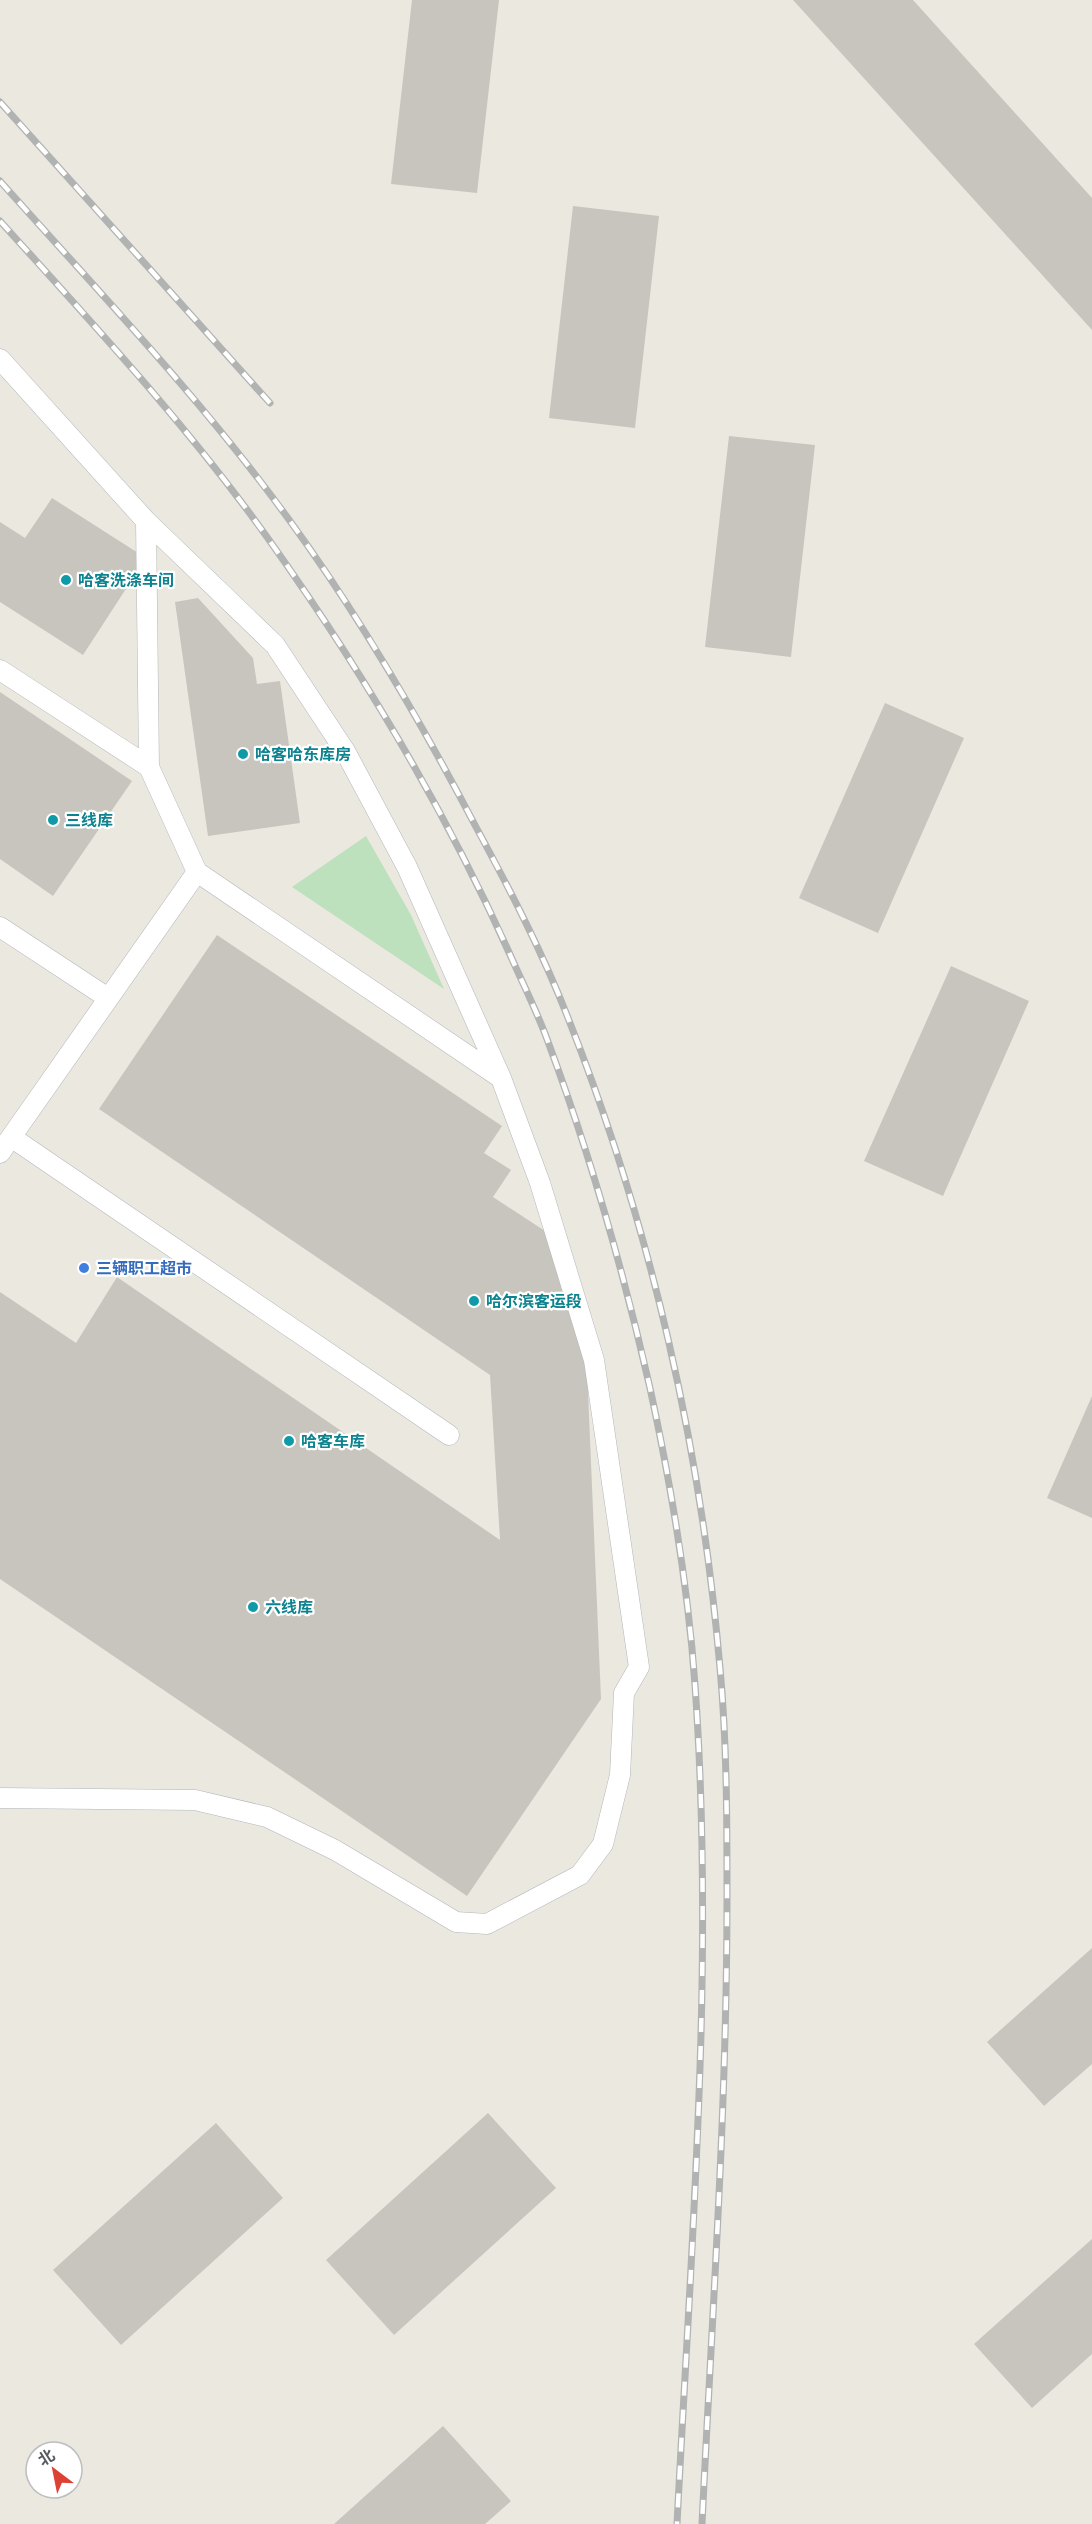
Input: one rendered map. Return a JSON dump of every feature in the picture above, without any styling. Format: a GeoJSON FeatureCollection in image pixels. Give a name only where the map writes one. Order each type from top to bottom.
{"type":"FeatureCollection","features":[{"type":"Feature","properties":{"kind":"lane"},"geometry":{"type":"LineString","coordinates":[[0,359],[146,521],[274,645],[345,751],[407,867],[501,1078],[540,1184],[594,1360],[639,1667],[624,1693],[620,1775],[603,1844],[580,1875],[487,1924],[456,1922],[335,1850],[267,1817],[195,1800],[0,1798]]}},
{"type":"Feature","properties":{"kind":"lane"},"geometry":{"type":"LineString","coordinates":[[146,521],[149,768],[197,872],[501,1078]]}},
{"type":"Feature","properties":{"kind":"lane"},"geometry":{"type":"LineString","coordinates":[[0,670],[149,768]]}},
{"type":"Feature","properties":{"kind":"lane"},"geometry":{"type":"LineString","coordinates":[[197,872],[5,1145],[449,1435]]}},
{"type":"Feature","properties":{"kind":"lane"},"geometry":{"type":"LineString","coordinates":[[0,927],[108,998]]}},
{"type":"Feature","properties":{"kind":"green space"},"geometry":{"type":"Polygon","coordinates":[[[366,836],[411,915],[444,989],[292,887],[366,836]]]}},
{"type":"Feature","properties":{"kind":"building"},"geometry":{"type":"Polygon","coordinates":[[[412,0],[499,0],[477,193],[391,184],[412,0]]]}},
{"type":"Feature","properties":{"kind":"building"},"geometry":{"type":"Polygon","coordinates":[[[793,0],[913,0],[1092,198],[1092,330],[793,0]]]}},
{"type":"Feature","properties":{"kind":"building"},"geometry":{"type":"Polygon","coordinates":[[[573,206],[659,216],[635,428],[549,418],[573,206]]]}},
{"type":"Feature","properties":{"kind":"building"},"geometry":{"type":"Polygon","coordinates":[[[729,436],[815,445],[791,657],[705,647],[729,436]]]}},
{"type":"Feature","properties":{"kind":"building","name":"哈客洗涤车间"},"geometry":{"type":"Polygon","coordinates":[[[52,498],[146,558],[83,655],[0,602],[0,522],[25,538],[52,498]]]}},
{"type":"Feature","properties":{"kind":"building","name":"哈客哈东库房"},"geometry":{"type":"Polygon","coordinates":[[[198,598],[253,658],[257,684],[280,681],[300,823],[208,836],[175,602],[198,598]]]}},
{"type":"Feature","properties":{"kind":"building","name":"三线库"},"geometry":{"type":"Polygon","coordinates":[[[0,692],[132,781],[53,896],[0,859],[0,692]]]}},
{"type":"Feature","properties":{"kind":"building"},"geometry":{"type":"Polygon","coordinates":[[[885,703],[964,738],[878,933],[799,898],[885,703]]]}},
{"type":"Feature","properties":{"kind":"building"},"geometry":{"type":"Polygon","coordinates":[[[217,935],[502,1126],[484,1153],[511,1170],[493,1197],[548,1233],[587,1368],[601,1699],[467,1896],[0,1579],[0,1292],[76,1343],[117,1277],[500,1540],[490,1375],[99,1109],[217,935]]]}},
{"type":"Feature","properties":{"kind":"building"},"geometry":{"type":"Polygon","coordinates":[[[951,966],[1029,1001],[943,1196],[864,1161],[951,966]]]}},
{"type":"Feature","properties":{"kind":"building"},"geometry":{"type":"Polygon","coordinates":[[[1092,1396],[1092,1518],[1047,1498],[1092,1396]]]}},
{"type":"Feature","properties":{"kind":"building"},"geometry":{"type":"Polygon","coordinates":[[[1092,1948],[1092,2064],[1044,2106],[987,2042],[1092,1948]]]}},
{"type":"Feature","properties":{"kind":"building"},"geometry":{"type":"Polygon","coordinates":[[[488,2113],[556,2188],[394,2335],[326,2260],[488,2113]]]}},
{"type":"Feature","properties":{"kind":"building"},"geometry":{"type":"Polygon","coordinates":[[[216,2123],[283,2198],[121,2345],[53,2270],[216,2123]]]}},
{"type":"Feature","properties":{"kind":"building"},"geometry":{"type":"Polygon","coordinates":[[[1092,2239],[1092,2354],[1032,2408],[974,2344],[1092,2239]]]}},
{"type":"Feature","properties":{"kind":"building"},"geometry":{"type":"Polygon","coordinates":[[[443,2426],[511,2501],[485,2524],[334,2524],[443,2426]]]}},
{"type":"Feature","properties":{"kind":"railway"},"geometry":{"type":"LineString","coordinates":[[0,102],[270,403]]}},
{"type":"Feature","properties":{"kind":"railway"},"geometry":{"type":"LineString","coordinates":[[0,181],[150,348],[257,476],[316,557],[365,632],[455,788],[538,948],[570,1023],[625,1179],[648,1259],[686,1421],[711,1586],[724,1725],[727,1869],[724,2055],[702,2524]]}},
{"type":"Feature","properties":{"kind":"railway"},"geometry":{"type":"LineString","coordinates":[[0,221],[138,375],[236,495],[336,638],[400,742],[459,849],[530,999],[563,1082],[605,1212],[650,1388],[678,1535],[692,1648],[701,1790],[703,1895],[699,2104],[677,2524]]}},
{"type":"Feature","properties":{"kind":"place","name":"哈客洗涤车间"},"geometry":{"type":"Point","coordinates":[66,580]}},
{"type":"Feature","properties":{"kind":"place","name":"哈客哈东库房"},"geometry":{"type":"Point","coordinates":[243,754]}},
{"type":"Feature","properties":{"kind":"place","name":"三线库"},"geometry":{"type":"Point","coordinates":[53,820]}},
{"type":"Feature","properties":{"kind":"place","name":"三辆职工超市"},"geometry":{"type":"Point","coordinates":[84,1268]}},
{"type":"Feature","properties":{"kind":"place","name":"哈尔滨客运段"},"geometry":{"type":"Point","coordinates":[474,1301]}},
{"type":"Feature","properties":{"kind":"place","name":"哈客车库"},"geometry":{"type":"Point","coordinates":[289,1441]}},
{"type":"Feature","properties":{"kind":"place","name":"六线库"},"geometry":{"type":"Point","coordinates":[253,1607]}}]}
